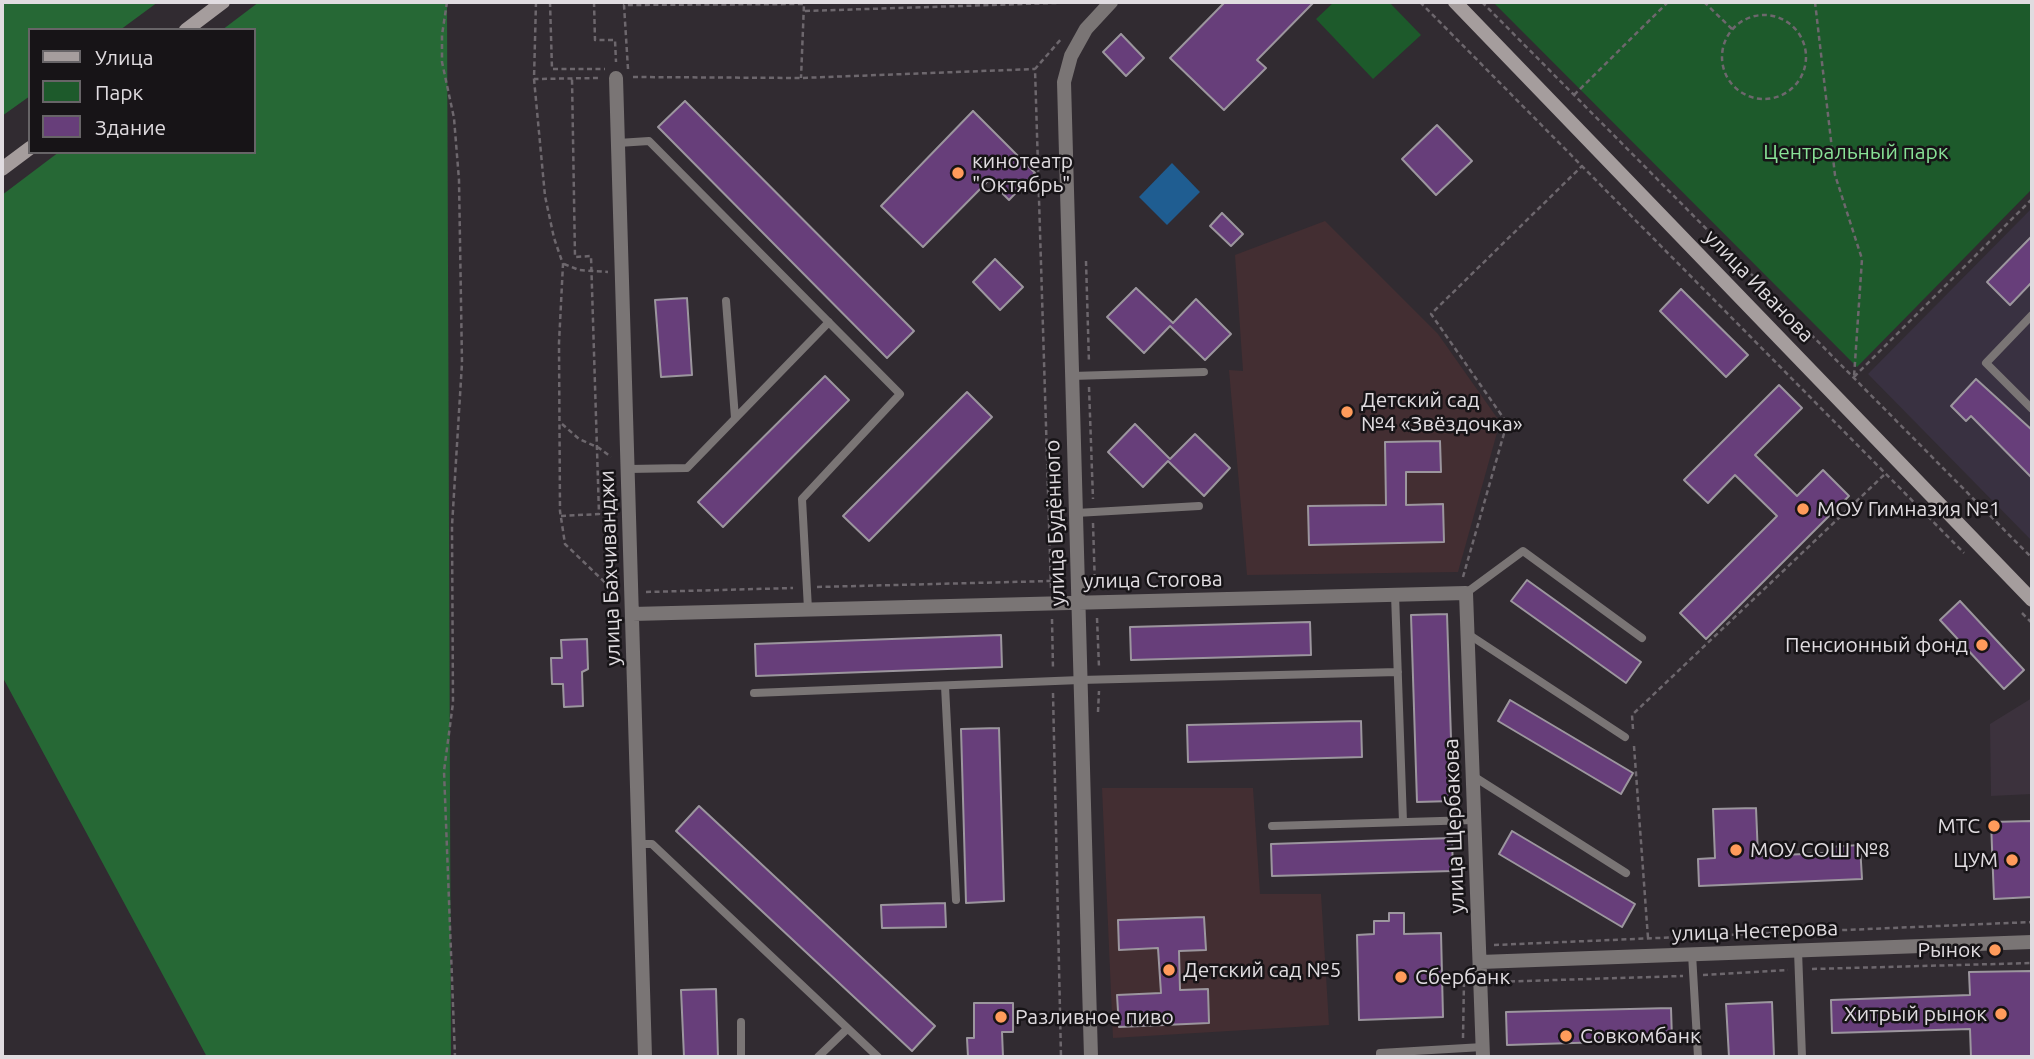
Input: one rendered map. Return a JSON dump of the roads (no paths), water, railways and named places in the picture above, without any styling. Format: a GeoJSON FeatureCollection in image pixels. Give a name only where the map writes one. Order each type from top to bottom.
{"type":"FeatureCollection","features":[{"type":"Feature","properties":{"kind":"street"},"geometry":{"type":"LineString","coordinates":[[189,28],[223,2]]}},
{"type":"Feature","properties":{"kind":"street","name":"улица Будённого"},"geometry":{"type":"LineString","coordinates":[[1091,1057],[1063,82],[1071,56],[1086,29],[1111,2]]}},
{"type":"Feature","properties":{"kind":"street","name":"улица Иванова"},"geometry":{"type":"LineString","coordinates":[[1455,2],[2032,600]]}},
{"type":"Feature","properties":{"kind":"street","name":"улица Бахчиванджи"},"geometry":{"type":"LineString","coordinates":[[616,78],[645,1057]]}},
{"type":"Feature","properties":{"kind":"street"},"geometry":{"type":"LineString","coordinates":[[2,169],[28,150]]}},
{"type":"Feature","properties":{"kind":"street","name":"улица Стогова"},"geometry":{"type":"LineString","coordinates":[[632,611],[1466,593]]}},
{"type":"Feature","properties":{"kind":"street","name":"улица Щербакова"},"geometry":{"type":"LineString","coordinates":[[1466,593],[1483,1052]]}},
{"type":"Feature","properties":{"kind":"street","name":"улица Нестерова"},"geometry":{"type":"LineString","coordinates":[[1480,962],[2032,942]]}},
{"type":"Feature","properties":{"kind":"lane"},"geometry":{"type":"LineString","coordinates":[[618,143],[649,141],[900,394],[802,499],[808,609]]}},
{"type":"Feature","properties":{"kind":"lane"},"geometry":{"type":"LineString","coordinates":[[726,301],[735,418]]}},
{"type":"Feature","properties":{"kind":"lane"},"geometry":{"type":"LineString","coordinates":[[2032,316],[1986,363],[2032,409]]}},
{"type":"Feature","properties":{"kind":"lane"},"geometry":{"type":"LineString","coordinates":[[628,469],[687,468],[829,322]]}},
{"type":"Feature","properties":{"kind":"lane"},"geometry":{"type":"LineString","coordinates":[[1072,376],[1204,372]]}},
{"type":"Feature","properties":{"kind":"lane"},"geometry":{"type":"LineString","coordinates":[[1076,513],[1199,506]]}},
{"type":"Feature","properties":{"kind":"lane"},"geometry":{"type":"LineString","coordinates":[[1466,593],[1523,551],[1642,639]]}},
{"type":"Feature","properties":{"kind":"lane"},"geometry":{"type":"LineString","coordinates":[[1395,594],[1403,822]]}},
{"type":"Feature","properties":{"kind":"lane"},"geometry":{"type":"LineString","coordinates":[[1468,634],[1625,737]]}},
{"type":"Feature","properties":{"kind":"lane"},"geometry":{"type":"LineString","coordinates":[[754,693],[1080,680],[1398,672]]}},
{"type":"Feature","properties":{"kind":"lane"},"geometry":{"type":"LineString","coordinates":[[945,686],[957,900]]}},
{"type":"Feature","properties":{"kind":"lane"},"geometry":{"type":"LineString","coordinates":[[1473,776],[1626,873]]}},
{"type":"Feature","properties":{"kind":"lane"},"geometry":{"type":"LineString","coordinates":[[1272,826],[1475,820]]}},
{"type":"Feature","properties":{"kind":"lane"},"geometry":{"type":"LineString","coordinates":[[639,844],[652,844],[878,1057]]}},
{"type":"Feature","properties":{"kind":"lane"},"geometry":{"type":"LineString","coordinates":[[1798,951],[1801,1057]]}},
{"type":"Feature","properties":{"kind":"lane"},"geometry":{"type":"LineString","coordinates":[[1692,954],[1698,1057]]}},
{"type":"Feature","properties":{"kind":"lane"},"geometry":{"type":"LineString","coordinates":[[741,1022],[741,1057]]}},
{"type":"Feature","properties":{"kind":"lane"},"geometry":{"type":"LineString","coordinates":[[818,1057],[847,1028]]}},
{"type":"Feature","properties":{"kind":"lane"},"geometry":{"type":"LineString","coordinates":[[1380,1057],[1380,1053],[1483,1052]]}},
{"type":"Feature","properties":{"kind":"water"},"geometry":{"type":"Polygon","coordinates":[[[1172,163],[1200,192],[1167,225],[1139,197],[1172,163]]]}},
{"type":"Feature","properties":{"kind":"place","name":"кинотеатр \"Октябрь\""},"geometry":{"type":"Point","coordinates":[958,173]}},
{"type":"Feature","properties":{"kind":"place","name":"Детский сад №4 «Звёздочка»"},"geometry":{"type":"Point","coordinates":[1347,412]}},
{"type":"Feature","properties":{"kind":"place","name":"МОУ Гимназия №1"},"geometry":{"type":"Point","coordinates":[1803,509]}},
{"type":"Feature","properties":{"kind":"place","name":"Пенсионный фонд"},"geometry":{"type":"Point","coordinates":[1982,645]}},
{"type":"Feature","properties":{"kind":"place","name":"МТС"},"geometry":{"type":"Point","coordinates":[1994,826]}},
{"type":"Feature","properties":{"kind":"place","name":"МОУ СОШ №8"},"geometry":{"type":"Point","coordinates":[1736,850]}},
{"type":"Feature","properties":{"kind":"place","name":"ЦУМ"},"geometry":{"type":"Point","coordinates":[2012,860]}},
{"type":"Feature","properties":{"kind":"place","name":"Рынок"},"geometry":{"type":"Point","coordinates":[1995,950]}},
{"type":"Feature","properties":{"kind":"place","name":"Детский сад №5"},"geometry":{"type":"Point","coordinates":[1169,970]}},
{"type":"Feature","properties":{"kind":"place","name":"Сбербанк"},"geometry":{"type":"Point","coordinates":[1401,977]}},
{"type":"Feature","properties":{"kind":"place","name":"Хитрый рынок"},"geometry":{"type":"Point","coordinates":[2001,1014]}},
{"type":"Feature","properties":{"kind":"place","name":"Разливное пиво"},"geometry":{"type":"Point","coordinates":[1001,1017]}},
{"type":"Feature","properties":{"kind":"place","name":"Совкомбанк"},"geometry":{"type":"Point","coordinates":[1566,1036]}},
{"type":"Feature","properties":{"kind":"park label","name":"Центральный парк"},"geometry":{"type":"Point","coordinates":[1856,152]}}]}
